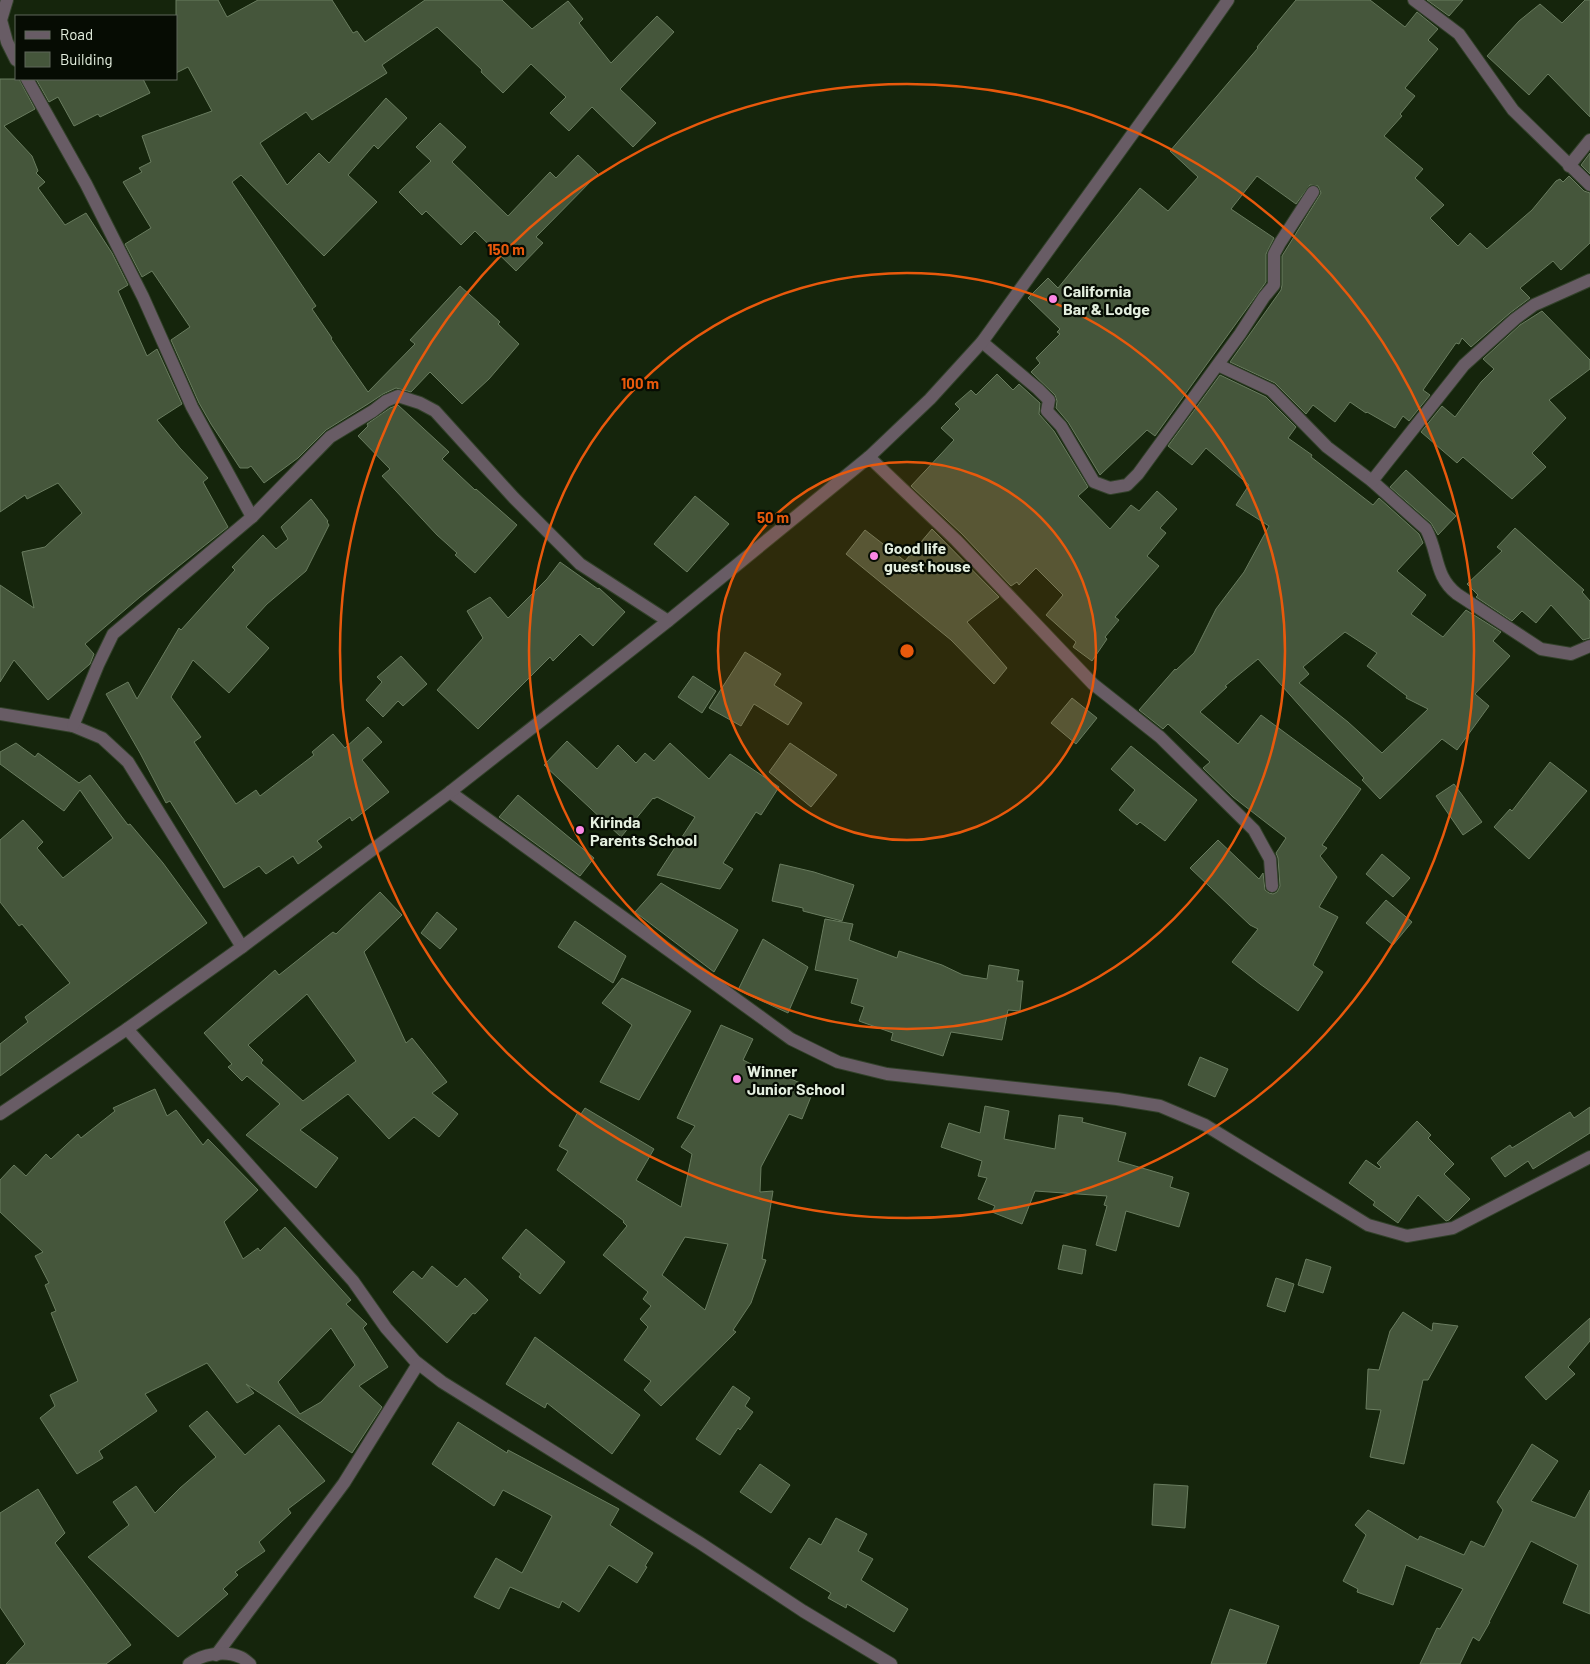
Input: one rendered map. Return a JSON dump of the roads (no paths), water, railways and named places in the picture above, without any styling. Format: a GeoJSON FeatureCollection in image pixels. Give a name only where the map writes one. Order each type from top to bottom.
{"type":"FeatureCollection","features":[{"type":"Feature","properties":{"kind":"street"},"geometry":{"type":"LineString","coordinates":[[7,0],[0,20],[7,42],[15,58]]}},
{"type":"Feature","properties":{"kind":"street"},"geometry":{"type":"LineString","coordinates":[[0,1114],[127,1029],[450,792],[668,621],[869,457],[930,398],[982,342],[1184,64],[1228,0]]}},
{"type":"Feature","properties":{"kind":"street"},"geometry":{"type":"LineString","coordinates":[[1414,0],[1459,34],[1512,110],[1568,166],[1590,185]]}},
{"type":"Feature","properties":{"kind":"street"},"geometry":{"type":"LineString","coordinates":[[28,80],[86,184],[143,296],[192,407],[252,517]]}},
{"type":"Feature","properties":{"kind":"street"},"geometry":{"type":"LineString","coordinates":[[1568,166],[1590,140]]}},
{"type":"Feature","properties":{"kind":"street"},"geometry":{"type":"LineString","coordinates":[[982,342],[1038,388],[1049,400],[1047,411],[1061,426],[1094,482],[1110,488],[1127,486],[1138,474],[1218,365],[1264,296],[1274,285],[1274,254],[1314,192]]}},
{"type":"Feature","properties":{"kind":"street"},"geometry":{"type":"LineString","coordinates":[[1372,481],[1464,365],[1515,319],[1534,305],[1590,280]]}},
{"type":"Feature","properties":{"kind":"street"},"geometry":{"type":"LineString","coordinates":[[1218,365],[1271,390],[1327,447],[1372,481],[1426,529],[1432,539],[1441,575],[1447,587],[1541,649],[1571,654],[1590,646]]}},
{"type":"Feature","properties":{"kind":"street"},"geometry":{"type":"LineString","coordinates":[[73,726],[113,634],[252,517],[330,437],[398,396],[420,403],[435,412],[514,498],[580,564],[668,621]]}},
{"type":"Feature","properties":{"kind":"street"},"geometry":{"type":"LineString","coordinates":[[869,457],[956,540],[1093,684],[1160,737],[1254,830],[1270,859],[1272,886]]}},
{"type":"Feature","properties":{"kind":"street"},"geometry":{"type":"LineString","coordinates":[[0,714],[73,726],[102,738],[128,762],[242,946]]}},
{"type":"Feature","properties":{"kind":"street"},"geometry":{"type":"LineString","coordinates":[[450,792],[791,1039],[838,1062],[887,1074],[1117,1099],[1160,1106],[1205,1125],[1368,1225],[1407,1236],[1453,1228],[1590,1156]]}},
{"type":"Feature","properties":{"kind":"street"},"geometry":{"type":"LineString","coordinates":[[127,1029],[353,1281],[386,1328],[418,1364],[442,1382],[890,1664]]}},
{"type":"Feature","properties":{"kind":"street"},"geometry":{"type":"LineString","coordinates":[[216,1655],[344,1483],[418,1364]]}},
{"type":"Feature","properties":{"kind":"street"},"geometry":{"type":"LineString","coordinates":[[189,1664],[203,1656],[226,1653],[241,1657],[250,1664]]}},
{"type":"Feature","properties":{"kind":"place","name":"California Bar & Lodge"},"geometry":{"type":"Point","coordinates":[1053,299]}},
{"type":"Feature","properties":{"kind":"place","name":"Good life guest house"},"geometry":{"type":"Point","coordinates":[874,556]}},
{"type":"Feature","properties":{"kind":"place","name":"Kirinda Parents School"},"geometry":{"type":"Point","coordinates":[580,830]}},
{"type":"Feature","properties":{"kind":"place","name":"Winner Junior School"},"geometry":{"type":"Point","coordinates":[737,1079]}}]}
